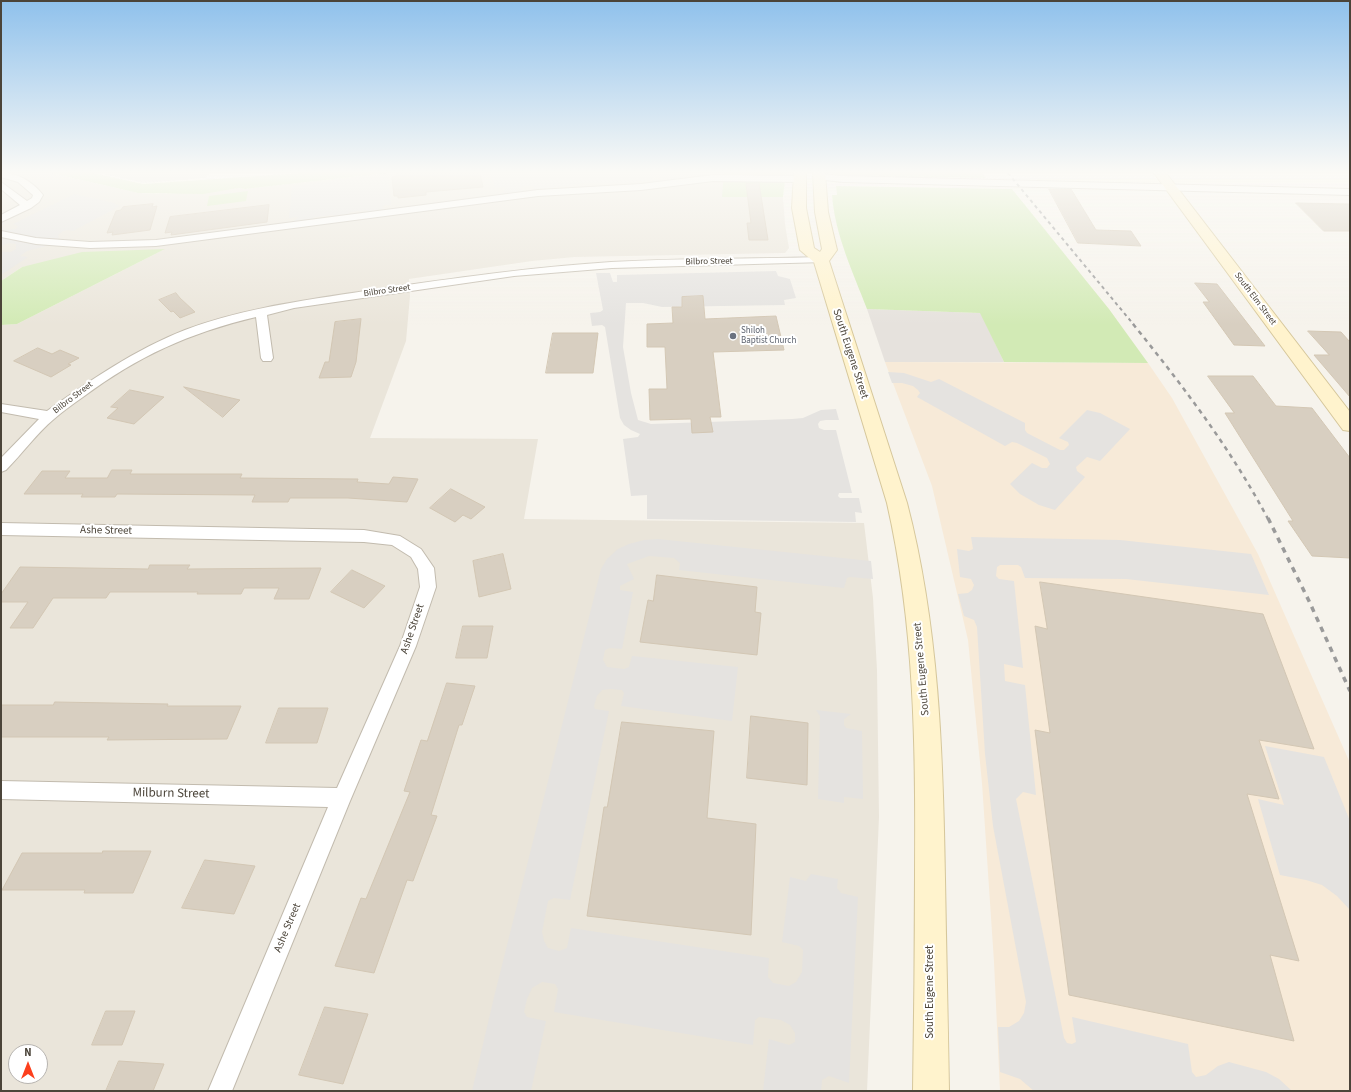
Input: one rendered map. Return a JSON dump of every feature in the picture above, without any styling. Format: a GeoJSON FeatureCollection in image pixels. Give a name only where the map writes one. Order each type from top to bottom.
{"type":"FeatureCollection","features":[{"type":"Feature","properties":{"kind":"main road"},"geometry":{"type":"LineString","coordinates":[[802,224],[807,250],[821,260],[830,250],[824,224]]}},
{"type":"Feature","properties":{"kind":"main road","name":"South Elm Street"},"geometry":{"type":"LineString","coordinates":[[1198,224],[1350,425]]}},
{"type":"Feature","properties":{"kind":"main road","name":"South Eugene Street"},"geometry":{"type":"LineString","coordinates":[[821,260],[897,503],[905,536],[916,597],[926,702],[930,771],[931,1091]]}},
{"type":"Feature","properties":{"kind":"street"},"geometry":{"type":"LineString","coordinates":[[1,234],[36,241],[90,245],[156,243],[301,224]]}},
{"type":"Feature","properties":{"kind":"street","name":"Bilbro Street"},"geometry":{"type":"LineString","coordinates":[[1,467],[49,416],[101,378],[141,354],[190,332],[225,321],[302,304],[514,273],[612,265],[821,260]]}},
{"type":"Feature","properties":{"kind":"street"},"geometry":{"type":"LineString","coordinates":[[261,312],[267,358]]}},
{"type":"Feature","properties":{"kind":"street"},"geometry":{"type":"LineString","coordinates":[[1,408],[49,416]]}},
{"type":"Feature","properties":{"kind":"street","name":"Ashe Street"},"geometry":{"type":"LineString","coordinates":[[1,529],[364,536],[395,540],[416,554],[426,568],[428,587],[408,646],[342,798],[220,1091]]}},
{"type":"Feature","properties":{"kind":"street","name":"Milburn Street"},"geometry":{"type":"LineString","coordinates":[[1,790],[342,798]]}},
{"type":"Feature","properties":{"kind":"shaded area"},"geometry":{"type":"Polygon","coordinates":[[[1,224],[785,224],[789,248],[785,253],[575,257],[532,261],[409,279],[410,296],[406,341],[370,438],[538,439],[524,519],[864,523],[873,598],[877,670],[879,817],[867,1091],[1,1091],[1,325],[17,324],[163,250],[123,252],[22,267],[1,281],[1,224]]]}},
{"type":"Feature","properties":{"kind":"shaded area"},"geometry":{"type":"Polygon","coordinates":[[[1,224],[4,224],[2,226],[4,230],[16,229],[18,226],[13,224],[86,224],[73,231],[63,231],[58,235],[59,238],[47,246],[27,251],[20,256],[28,257],[1,275],[1,252],[11,252],[16,249],[16,244],[9,243],[1,246],[1,224]]]}},
{"type":"Feature","properties":{"kind":"shaded area"},"geometry":{"type":"Polygon","coordinates":[[[776,271],[778,276],[790,279],[796,298],[784,300],[785,305],[662,307],[643,303],[626,303],[623,347],[631,393],[638,420],[651,424],[792,419],[803,418],[821,410],[836,409],[839,420],[820,421],[818,424],[819,428],[824,430],[836,430],[852,493],[839,493],[838,496],[840,498],[859,498],[862,513],[855,512],[856,522],[647,519],[647,495],[631,496],[623,439],[638,437],[640,434],[624,425],[620,418],[605,327],[602,325],[592,326],[590,313],[600,312],[603,310],[596,273],[610,273],[613,282],[617,282],[617,275],[776,271]]]}},
{"type":"Feature","properties":{"kind":"shaded area"},"geometry":{"type":"Polygon","coordinates":[[[867,309],[981,313],[1004,362],[885,362],[867,309]]]}},
{"type":"Feature","properties":{"kind":"shaded area"},"geometry":{"type":"Polygon","coordinates":[[[885,362],[1148,363],[1172,398],[1258,554],[1350,763],[1350,1091],[1000,1091],[994,962],[982,783],[968,640],[932,486],[885,362]]]}},
{"type":"Feature","properties":{"kind":"shaded area"},"geometry":{"type":"Polygon","coordinates":[[[888,372],[904,373],[931,382],[939,379],[1025,423],[1025,430],[1027,433],[1060,450],[1064,450],[1069,445],[1068,442],[1059,438],[1087,410],[1100,413],[1130,429],[1100,461],[1087,457],[1076,467],[1077,471],[1085,477],[1055,510],[1039,505],[1020,494],[1010,484],[1032,463],[1042,468],[1047,468],[1050,464],[1047,458],[1017,443],[1012,442],[1005,446],[917,397],[920,393],[913,386],[902,383],[892,383],[888,372]]]}},
{"type":"Feature","properties":{"kind":"shaded area"},"geometry":{"type":"Polygon","coordinates":[[[971,537],[1120,540],[1251,554],[1269,595],[1126,579],[1025,578],[1021,567],[1018,565],[1000,565],[997,567],[996,576],[999,579],[1014,581],[1023,668],[1004,664],[1005,681],[1025,685],[1036,795],[1023,792],[1016,799],[1064,1038],[1067,1043],[1072,1044],[1076,1042],[1072,1017],[1188,1044],[1192,1072],[1196,1077],[1206,1075],[1218,1066],[1229,1062],[1266,1072],[1279,1079],[1292,1091],[1034,1091],[1020,1079],[1000,1072],[998,1027],[1009,1027],[1019,1021],[1024,1013],[1026,1002],[993,826],[985,754],[977,627],[974,620],[964,616],[958,594],[968,593],[972,590],[974,585],[971,579],[960,577],[957,549],[969,551],[973,549],[971,537]]]}},
{"type":"Feature","properties":{"kind":"shaded area"},"geometry":{"type":"Polygon","coordinates":[[[658,539],[871,561],[873,579],[850,577],[847,578],[844,588],[679,570],[680,563],[674,558],[649,556],[627,564],[634,579],[620,586],[620,590],[633,592],[622,649],[610,648],[605,650],[603,660],[607,667],[624,669],[629,667],[632,656],[738,667],[732,721],[621,706],[624,693],[622,690],[602,690],[597,696],[594,706],[595,709],[609,711],[570,900],[554,898],[548,901],[542,932],[544,941],[548,948],[559,951],[567,948],[571,928],[769,958],[768,977],[773,983],[789,986],[796,982],[802,972],[803,950],[799,946],[782,942],[790,877],[806,881],[811,874],[838,879],[837,888],[841,893],[858,897],[849,1083],[829,1076],[822,1080],[821,1091],[763,1091],[769,1039],[789,1045],[795,1042],[795,1033],[790,1025],[781,1020],[759,1017],[755,1020],[753,1045],[554,1012],[558,989],[555,984],[542,982],[532,988],[527,999],[524,1012],[527,1017],[546,1021],[531,1091],[472,1091],[601,569],[607,559],[618,549],[644,540],[658,539]]]}},
{"type":"Feature","properties":{"kind":"shaded area"},"geometry":{"type":"Polygon","coordinates":[[[816,710],[851,714],[844,719],[844,725],[846,728],[862,731],[863,799],[844,797],[844,803],[818,799],[820,716],[816,710]]]}},
{"type":"Feature","properties":{"kind":"shaded area"},"geometry":{"type":"Polygon","coordinates":[[[1265,746],[1324,757],[1350,821],[1350,910],[1337,896],[1322,885],[1280,875],[1258,799],[1284,805],[1265,746]]]}},
{"type":"Feature","properties":{"kind":"green space"},"geometry":{"type":"Polygon","coordinates":[[[837,224],[1040,224],[1109,309],[1148,363],[1004,362],[980,313],[867,309],[845,253],[837,224]]]}},
{"type":"Feature","properties":{"kind":"green space"},"geometry":{"type":"Polygon","coordinates":[[[165,249],[17,324],[1,325],[1,281],[22,267],[82,252],[165,249]]]}},
{"type":"Feature","properties":{"kind":"building"},"geometry":{"type":"Polygon","coordinates":[[[111,224],[152,224],[150,230],[112,235],[113,232],[107,233],[111,224]]]}},
{"type":"Feature","properties":{"kind":"building"},"geometry":{"type":"Polygon","coordinates":[[[168,224],[253,224],[171,235],[172,232],[165,233],[168,224]]]}},
{"type":"Feature","properties":{"kind":"building"},"geometry":{"type":"Polygon","coordinates":[[[747,224],[765,224],[768,240],[749,240],[747,224]]]}},
{"type":"Feature","properties":{"kind":"building"},"geometry":{"type":"Polygon","coordinates":[[[1068,224],[1092,224],[1096,230],[1131,231],[1141,246],[1078,243],[1068,224]]]}},
{"type":"Feature","properties":{"kind":"building"},"geometry":{"type":"Polygon","coordinates":[[[1317,224],[1350,224],[1350,231],[1324,231],[1317,224]]]}},
{"type":"Feature","properties":{"kind":"building"},"geometry":{"type":"Polygon","coordinates":[[[1195,283],[1217,284],[1265,346],[1234,345],[1203,302],[1209,302],[1195,283]]]}},
{"type":"Feature","properties":{"kind":"building"},"geometry":{"type":"Polygon","coordinates":[[[176,293],[195,312],[180,318],[173,311],[171,312],[159,300],[176,293]]]}},
{"type":"Feature","properties":{"kind":"building"},"geometry":{"type":"Polygon","coordinates":[[[703,296],[705,319],[776,316],[784,350],[713,352],[721,417],[710,417],[713,432],[692,433],[691,419],[650,420],[649,389],[667,389],[665,347],[647,347],[647,324],[673,323],[672,307],[682,307],[682,297],[703,296]]]}},
{"type":"Feature","properties":{"kind":"building"},"geometry":{"type":"Polygon","coordinates":[[[361,319],[356,362],[351,377],[319,378],[325,362],[329,362],[335,322],[361,319]]]}},
{"type":"Feature","properties":{"kind":"building"},"geometry":{"type":"Polygon","coordinates":[[[1308,331],[1341,332],[1350,342],[1350,397],[1314,355],[1329,355],[1308,331]]]}},
{"type":"Feature","properties":{"kind":"building"},"geometry":{"type":"Polygon","coordinates":[[[553,333],[598,333],[593,373],[546,373],[553,333]]]}},
{"type":"Feature","properties":{"kind":"building"},"geometry":{"type":"Polygon","coordinates":[[[38,348],[52,354],[60,350],[79,358],[68,364],[71,365],[51,377],[14,361],[38,348]]]}},
{"type":"Feature","properties":{"kind":"building"},"geometry":{"type":"Polygon","coordinates":[[[1208,376],[1253,376],[1276,406],[1312,408],[1350,458],[1350,558],[1312,556],[1288,521],[1293,521],[1225,413],[1234,413],[1208,376]]]}},
{"type":"Feature","properties":{"kind":"building"},"geometry":{"type":"Polygon","coordinates":[[[184,387],[240,400],[223,417],[184,387]]]}},
{"type":"Feature","properties":{"kind":"building"},"geometry":{"type":"Polygon","coordinates":[[[130,390],[164,397],[134,424],[107,418],[118,408],[111,407],[130,390]]]}},
{"type":"Feature","properties":{"kind":"building"},"geometry":{"type":"Polygon","coordinates":[[[112,470],[132,470],[130,474],[242,474],[240,478],[358,479],[357,482],[389,484],[393,477],[418,479],[407,502],[348,498],[290,498],[288,502],[252,502],[255,495],[117,494],[115,497],[81,497],[83,494],[24,494],[42,471],[70,471],[65,478],[107,478],[112,470]]]}},
{"type":"Feature","properties":{"kind":"building"},"geometry":{"type":"Polygon","coordinates":[[[451,489],[485,507],[471,519],[463,515],[455,522],[430,508],[451,489]]]}},
{"type":"Feature","properties":{"kind":"building"},"geometry":{"type":"Polygon","coordinates":[[[503,554],[511,589],[479,597],[473,561],[503,554]]]}},
{"type":"Feature","properties":{"kind":"building"},"geometry":{"type":"Polygon","coordinates":[[[150,565],[190,565],[187,569],[321,568],[309,599],[274,599],[279,588],[244,588],[241,594],[197,594],[198,592],[110,592],[106,598],[53,598],[33,628],[10,628],[28,602],[1,602],[1,594],[20,567],[148,569],[150,565]]]}},
{"type":"Feature","properties":{"kind":"building"},"geometry":{"type":"Polygon","coordinates":[[[352,570],[385,586],[364,608],[331,592],[352,570]]]}},
{"type":"Feature","properties":{"kind":"building"},"geometry":{"type":"Polygon","coordinates":[[[657,575],[757,587],[755,612],[761,613],[757,655],[640,642],[648,600],[653,601],[657,575]]]}},
{"type":"Feature","properties":{"kind":"building"},"geometry":{"type":"Polygon","coordinates":[[[1040,582],[1263,614],[1314,749],[1259,740],[1279,799],[1247,794],[1299,961],[1270,955],[1294,1041],[1069,995],[1035,730],[1050,733],[1035,626],[1047,629],[1040,582]]]}},
{"type":"Feature","properties":{"kind":"building"},"geometry":{"type":"Polygon","coordinates":[[[463,626],[493,626],[487,658],[456,658],[463,626]]]}},
{"type":"Feature","properties":{"kind":"building"},"geometry":{"type":"Polygon","coordinates":[[[447,683],[475,686],[462,725],[459,725],[431,815],[437,816],[413,881],[407,880],[374,973],[335,966],[361,898],[366,899],[410,792],[404,791],[421,740],[427,741],[447,683]]]}},
{"type":"Feature","properties":{"kind":"building"},"geometry":{"type":"Polygon","coordinates":[[[55,702],[168,704],[167,706],[241,706],[227,739],[107,740],[109,737],[1,737],[1,705],[53,705],[55,702]]]}},
{"type":"Feature","properties":{"kind":"building"},"geometry":{"type":"Polygon","coordinates":[[[279,708],[328,708],[317,743],[266,743],[279,708]]]}},
{"type":"Feature","properties":{"kind":"building"},"geometry":{"type":"Polygon","coordinates":[[[751,716],[808,723],[807,785],[747,778],[751,716]]]}},
{"type":"Feature","properties":{"kind":"building"},"geometry":{"type":"Polygon","coordinates":[[[622,722],[714,731],[707,818],[756,824],[751,935],[587,916],[604,807],[607,807],[622,722]]]}},
{"type":"Feature","properties":{"kind":"building"},"geometry":{"type":"Polygon","coordinates":[[[103,851],[151,851],[133,893],[84,893],[85,890],[2,890],[22,853],[102,853],[103,851]]]}},
{"type":"Feature","properties":{"kind":"building"},"geometry":{"type":"Polygon","coordinates":[[[205,860],[255,866],[234,914],[182,908],[205,860]]]}},
{"type":"Feature","properties":{"kind":"building"},"geometry":{"type":"Polygon","coordinates":[[[325,1007],[368,1014],[343,1084],[299,1075],[325,1007]]]}},
{"type":"Feature","properties":{"kind":"building"},"geometry":{"type":"Polygon","coordinates":[[[106,1011],[135,1011],[122,1045],[92,1045],[106,1011]]]}},
{"type":"Feature","properties":{"kind":"building"},"geometry":{"type":"Polygon","coordinates":[[[119,1061],[164,1064],[153,1091],[106,1091],[119,1061]]]}},
{"type":"Feature","properties":{"kind":"railway"},"geometry":{"type":"LineString","coordinates":[[1050,224],[1134,325]]}},
{"type":"Feature","properties":{"kind":"railway"},"geometry":{"type":"LineString","coordinates":[[1133,324],[1205,418],[1254,493],[1268,519]]}},
{"type":"Feature","properties":{"kind":"railway"},"geometry":{"type":"LineString","coordinates":[[1268,518],[1309,601],[1350,691]]}},
{"type":"Feature","properties":{"kind":"place","name":"Shiloh Baptist Church"},"geometry":{"type":"Point","coordinates":[733,336]}}]}
